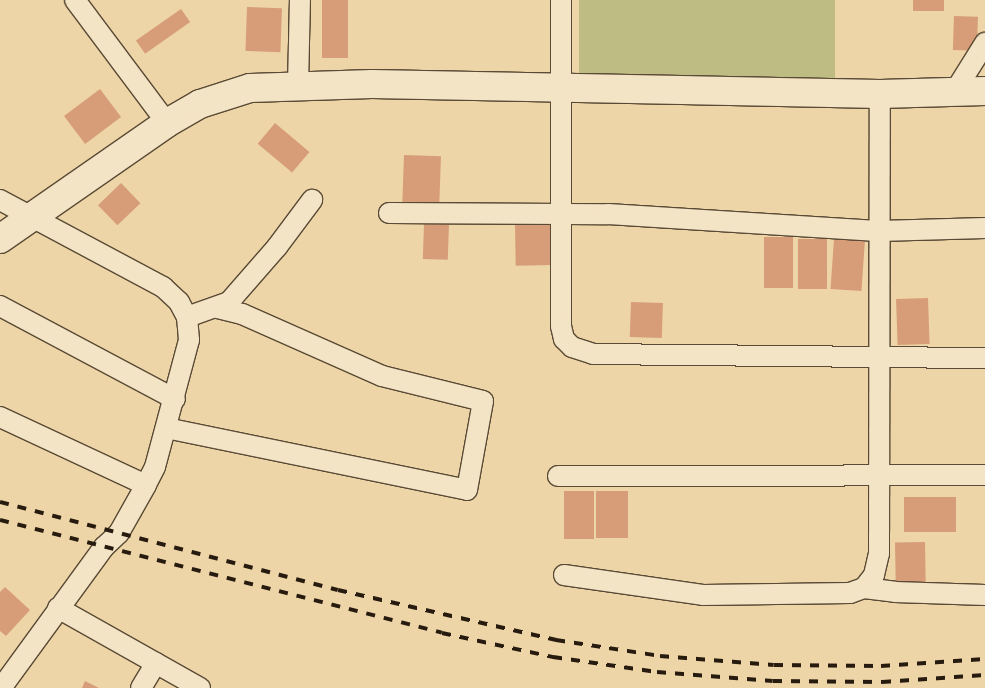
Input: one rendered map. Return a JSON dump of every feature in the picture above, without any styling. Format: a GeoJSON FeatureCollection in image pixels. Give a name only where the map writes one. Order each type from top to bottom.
{"type":"FeatureCollection","features":[{"type":"Feature","properties":{"kind":"street"},"geometry":{"type":"LineString","coordinates":[[75,0],[167,123]]}},
{"type":"Feature","properties":{"kind":"street"},"geometry":{"type":"LineString","coordinates":[[298,86],[300,0]]}},
{"type":"Feature","properties":{"kind":"street"},"geometry":{"type":"LineString","coordinates":[[561,0],[561,326],[564,339],[583,353],[985,358]]}},
{"type":"Feature","properties":{"kind":"street"},"geometry":{"type":"LineString","coordinates":[[955,91],[985,44]]}},
{"type":"Feature","properties":{"kind":"street"},"geometry":{"type":"LineString","coordinates":[[0,239],[167,123],[200,104],[242,90],[372,84],[880,94],[985,91]]}},
{"type":"Feature","properties":{"kind":"street"},"geometry":{"type":"LineString","coordinates":[[864,588],[874,575],[880,554],[878,474],[881,231],[880,94]]}},
{"type":"Feature","properties":{"kind":"street"},"geometry":{"type":"LineString","coordinates":[[0,200],[163,287],[179,302],[187,317],[189,340],[175,399],[146,485],[119,533],[104,547],[0,688]]}},
{"type":"Feature","properties":{"kind":"street"},"geometry":{"type":"LineString","coordinates":[[187,317],[218,308],[229,302],[312,200]]}},
{"type":"Feature","properties":{"kind":"street"},"geometry":{"type":"LineString","coordinates":[[389,213],[562,216],[608,214],[881,231],[985,228]]}},
{"type":"Feature","properties":{"kind":"street"},"geometry":{"type":"LineString","coordinates":[[0,306],[175,399]]}},
{"type":"Feature","properties":{"kind":"street"},"geometry":{"type":"LineString","coordinates":[[166,428],[467,490],[484,401],[382,376],[242,314],[218,308]]}},
{"type":"Feature","properties":{"kind":"street"},"geometry":{"type":"LineString","coordinates":[[0,417],[146,485]]}},
{"type":"Feature","properties":{"kind":"street"},"geometry":{"type":"LineString","coordinates":[[558,476],[985,475]]}},
{"type":"Feature","properties":{"kind":"street"},"geometry":{"type":"LineString","coordinates":[[564,575],[703,595],[830,595],[850,593],[864,588],[895,592],[985,595]]}},
{"type":"Feature","properties":{"kind":"street"},"geometry":{"type":"LineString","coordinates":[[58,608],[200,688]]}},
{"type":"Feature","properties":{"kind":"street"},"geometry":{"type":"LineString","coordinates":[[142,688],[156,663]]}},
{"type":"Feature","properties":{"kind":"shaded area"},"geometry":{"type":"Polygon","coordinates":[[[579,0],[835,0],[835,80],[579,80],[579,0]]]}},
{"type":"Feature","properties":{"kind":"building"},"geometry":{"type":"Polygon","coordinates":[[[322,0],[348,0],[348,58],[322,58],[322,0]]]}},
{"type":"Feature","properties":{"kind":"building"},"geometry":{"type":"Polygon","coordinates":[[[913,0],[944,0],[944,11],[913,11],[913,0]]]}},
{"type":"Feature","properties":{"kind":"building"},"geometry":{"type":"Polygon","coordinates":[[[247,7],[282,8],[280,52],[245,51],[247,7]]]}},
{"type":"Feature","properties":{"kind":"building"},"geometry":{"type":"Polygon","coordinates":[[[181,9],[190,22],[145,54],[136,41],[181,9]]]}},
{"type":"Feature","properties":{"kind":"building"},"geometry":{"type":"Polygon","coordinates":[[[954,16],[978,17],[977,51],[953,50],[954,16]]]}},
{"type":"Feature","properties":{"kind":"building"},"geometry":{"type":"Polygon","coordinates":[[[100,89],[121,117],[85,144],[64,116],[100,89]]]}},
{"type":"Feature","properties":{"kind":"building"},"geometry":{"type":"Polygon","coordinates":[[[275,123],[309,152],[292,173],[258,144],[275,123]]]}},
{"type":"Feature","properties":{"kind":"building"},"geometry":{"type":"Polygon","coordinates":[[[404,155],[441,156],[439,204],[402,203],[404,155]]]}},
{"type":"Feature","properties":{"kind":"building"},"geometry":{"type":"Polygon","coordinates":[[[121,183],[140,203],[117,225],[98,205],[121,183]]]}},
{"type":"Feature","properties":{"kind":"building"},"geometry":{"type":"Polygon","coordinates":[[[424,224],[449,225],[448,260],[423,259],[424,224]]]}},
{"type":"Feature","properties":{"kind":"building"},"geometry":{"type":"Polygon","coordinates":[[[552,224],[553,265],[516,266],[515,225],[552,224]]]}},
{"type":"Feature","properties":{"kind":"building"},"geometry":{"type":"Polygon","coordinates":[[[764,237],[793,237],[793,288],[764,288],[764,237]]]}},
{"type":"Feature","properties":{"kind":"building"},"geometry":{"type":"Polygon","coordinates":[[[798,239],[827,239],[827,289],[798,289],[798,239]]]}},
{"type":"Feature","properties":{"kind":"building"},"geometry":{"type":"Polygon","coordinates":[[[834,239],[865,241],[861,291],[831,289],[834,239]]]}},
{"type":"Feature","properties":{"kind":"building"},"geometry":{"type":"Polygon","coordinates":[[[928,298],[930,344],[898,345],[896,299],[928,298]]]}},
{"type":"Feature","properties":{"kind":"building"},"geometry":{"type":"Polygon","coordinates":[[[631,302],[663,303],[662,338],[630,337],[631,302]]]}},
{"type":"Feature","properties":{"kind":"building"},"geometry":{"type":"Polygon","coordinates":[[[564,491],[594,491],[594,539],[564,539],[564,491]]]}},
{"type":"Feature","properties":{"kind":"building"},"geometry":{"type":"Polygon","coordinates":[[[596,491],[628,491],[628,538],[596,538],[596,491]]]}},
{"type":"Feature","properties":{"kind":"building"},"geometry":{"type":"Polygon","coordinates":[[[904,497],[956,497],[956,532],[904,532],[904,497]]]}},
{"type":"Feature","properties":{"kind":"building"},"geometry":{"type":"Polygon","coordinates":[[[925,542],[926,582],[896,583],[895,543],[925,542]]]}},
{"type":"Feature","properties":{"kind":"building"},"geometry":{"type":"Polygon","coordinates":[[[5,587],[30,610],[6,636],[0,631],[0,592],[5,587]]]}},
{"type":"Feature","properties":{"kind":"building"},"geometry":{"type":"Polygon","coordinates":[[[85,681],[99,688],[82,688],[85,681]]]}},
{"type":"Feature","properties":{"kind":"railway"},"geometry":{"type":"LineString","coordinates":[[0,502],[338,590],[556,640],[660,656],[774,665],[881,666],[985,659]]}},
{"type":"Feature","properties":{"kind":"railway"},"geometry":{"type":"LineString","coordinates":[[0,520],[442,633],[553,657],[657,672],[773,681],[882,682],[985,675]]}}]}
